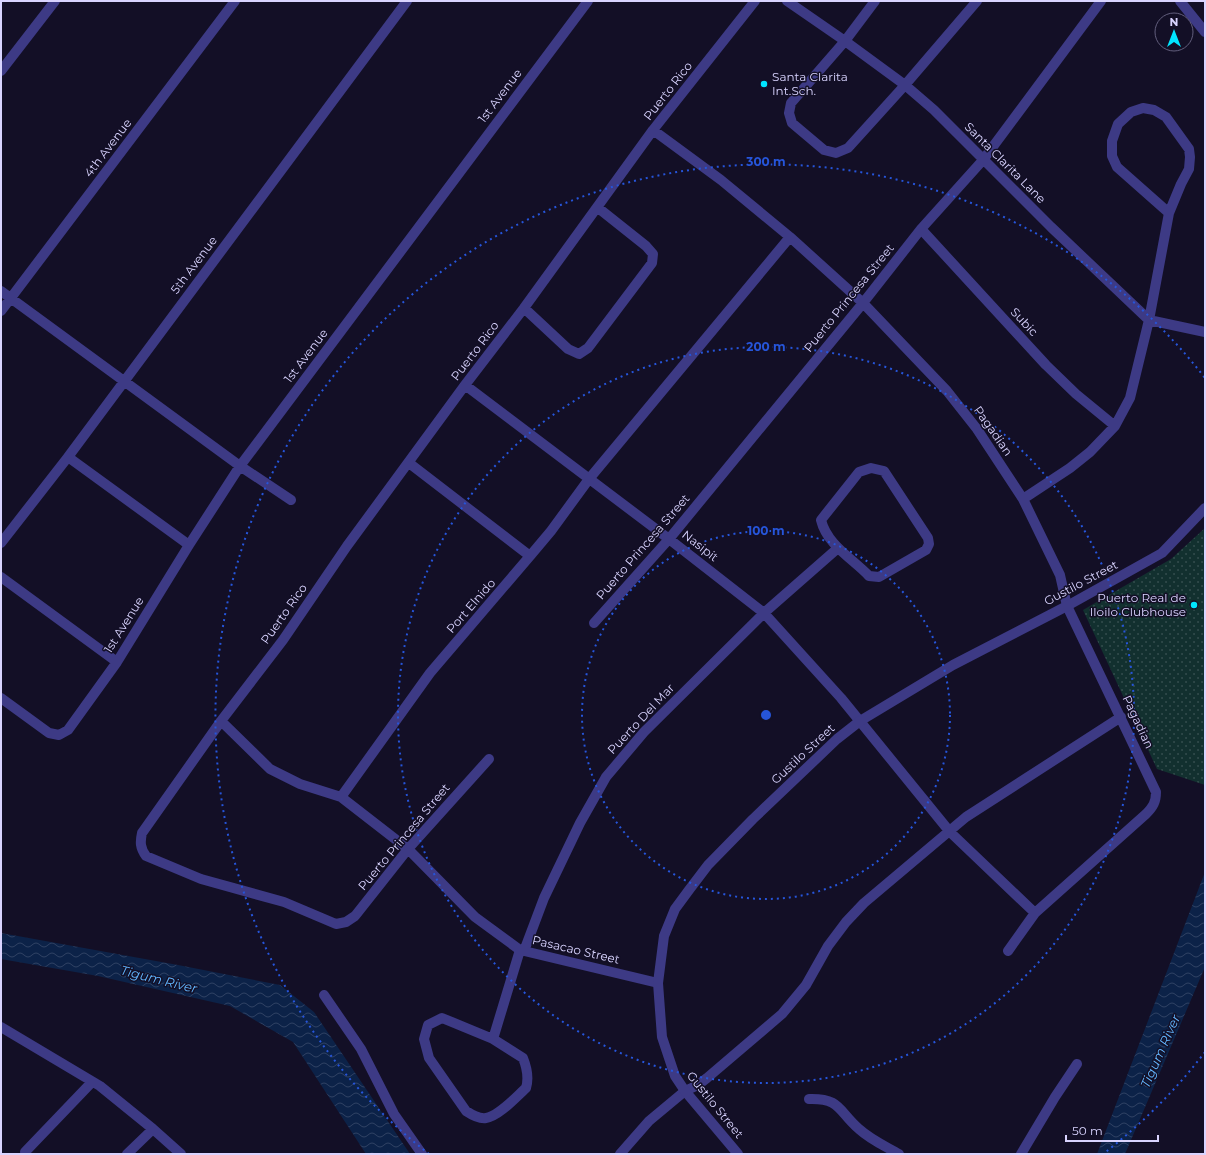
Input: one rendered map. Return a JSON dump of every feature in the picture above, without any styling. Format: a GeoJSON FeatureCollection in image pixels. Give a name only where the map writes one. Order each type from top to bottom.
{"type":"FeatureCollection","features":[{"type":"Feature","properties":{"kind":"street"},"geometry":{"type":"LineString","coordinates":[[1,71],[55,1]]}},
{"type":"Feature","properties":{"kind":"street","name":"4th Avenue"},"geometry":{"type":"LineString","coordinates":[[1,311],[235,1]]}},
{"type":"Feature","properties":{"kind":"street","name":"5th Avenue"},"geometry":{"type":"LineString","coordinates":[[1,543],[68,458],[407,1]]}},
{"type":"Feature","properties":{"kind":"street","name":"1st Avenue"},"geometry":{"type":"LineString","coordinates":[[1,698],[49,733],[59,735],[68,730],[117,662],[189,545],[240,466],[588,1]]}},
{"type":"Feature","properties":{"kind":"street","name":"Puerto Rico"},"geometry":{"type":"LineString","coordinates":[[336,924],[284,902],[201,879],[146,856],[140,841],[142,833],[221,721],[283,640],[347,546],[409,463],[465,384],[524,308],[653,130],[755,1]]}},
{"type":"Feature","properties":{"kind":"street","name":"Santa Clarita Lane"},"geometry":{"type":"LineString","coordinates":[[787,1],[845,40],[905,85],[934,110],[1051,227],[1149,320]]}},
{"type":"Feature","properties":{"kind":"street"},"geometry":{"type":"LineString","coordinates":[[875,1],[845,40],[791,103],[788,113],[792,124],[824,150],[836,153],[848,148],[905,85],[977,1]]}},
{"type":"Feature","properties":{"kind":"street","name":"Puerto Princesa Street"},"geometry":{"type":"LineString","coordinates":[[594,623],[669,539],[863,303],[921,229],[983,160],[1101,1]]}},
{"type":"Feature","properties":{"kind":"street"},"geometry":{"type":"LineString","coordinates":[[1180,1],[1205,32]]}},
{"type":"Feature","properties":{"kind":"street"},"geometry":{"type":"LineString","coordinates":[[1022,499],[1070,468],[1090,452],[1115,426],[1130,398],[1149,320],[1169,213],[1189,169],[1190,157],[1189,149],[1166,117],[1154,110],[1143,108],[1131,112],[1118,124],[1112,141],[1112,156],[1117,167],[1169,213]]}},
{"type":"Feature","properties":{"kind":"street","name":"Pagadian"},"geometry":{"type":"LineString","coordinates":[[653,130],[721,180],[790,237],[863,303],[956,402],[977,429],[1022,499],[1060,575],[1068,606],[1156,792],[1154,806],[1035,913],[1008,951]]}},
{"type":"Feature","properties":{"kind":"street"},"geometry":{"type":"LineString","coordinates":[[524,308],[568,349],[579,354],[588,348],[652,264],[653,254],[646,246],[597,207]]}},
{"type":"Feature","properties":{"kind":"street","name":"Subic"},"geometry":{"type":"LineString","coordinates":[[921,229],[1046,365],[1076,394],[1115,426]]}},
{"type":"Feature","properties":{"kind":"street","name":"Port Elnido"},"geometry":{"type":"LineString","coordinates":[[341,797],[430,673],[551,531],[589,479],[790,237]]}},
{"type":"Feature","properties":{"kind":"street"},"geometry":{"type":"LineString","coordinates":[[1,291],[240,466],[291,500]]}},
{"type":"Feature","properties":{"kind":"street"},"geometry":{"type":"LineString","coordinates":[[1149,320],[1205,332]]}},
{"type":"Feature","properties":{"kind":"street","name":"Nasipit"},"geometry":{"type":"LineString","coordinates":[[465,384],[764,613],[860,721]]}},
{"type":"Feature","properties":{"kind":"street"},"geometry":{"type":"LineString","coordinates":[[68,458],[189,545]]}},
{"type":"Feature","properties":{"kind":"street"},"geometry":{"type":"LineString","coordinates":[[409,463],[530,556]]}},
{"type":"Feature","properties":{"kind":"street"},"geometry":{"type":"LineString","coordinates":[[871,468],[884,471],[928,538],[929,544],[926,550],[879,576],[869,576],[838,548],[823,528],[821,520],[859,472],[871,468]]}},
{"type":"Feature","properties":{"kind":"street","name":"Gustilo Street"},"geometry":{"type":"LineString","coordinates":[[738,1154],[684,1091],[676,1076],[662,1037],[658,983],[664,936],[675,909],[708,865],[753,819],[837,739],[860,721],[953,664],[1068,606],[1162,554],[1205,508]]}},
{"type":"Feature","properties":{"kind":"street","name":"Puerto Del Mar"},"geometry":{"type":"LineString","coordinates":[[493,1039],[522,951],[544,898],[580,823],[606,778],[644,732],[764,613],[838,548]]}},
{"type":"Feature","properties":{"kind":"street"},"geometry":{"type":"LineString","coordinates":[[1,577],[117,662]]}},
{"type":"Feature","properties":{"kind":"street"},"geometry":{"type":"LineString","coordinates":[[620,1154],[650,1121],[684,1091],[698,1085],[707,1078],[782,1014],[806,985],[828,946],[846,922],[864,903],[966,817],[1121,717]]}},
{"type":"Feature","properties":{"kind":"street"},"geometry":{"type":"LineString","coordinates":[[221,721],[270,769],[300,784],[341,797],[408,849]]}},
{"type":"Feature","properties":{"kind":"street"},"geometry":{"type":"LineString","coordinates":[[860,721],[950,832],[1035,913]]}},
{"type":"Feature","properties":{"kind":"street","name":"Puerto Princesa Street"},"geometry":{"type":"LineString","coordinates":[[336,924],[346,922],[355,916],[408,849],[489,759]]}},
{"type":"Feature","properties":{"kind":"street","name":"Pasacao Street"},"geometry":{"type":"LineString","coordinates":[[408,849],[475,917],[522,951],[658,983]]}},
{"type":"Feature","properties":{"kind":"street"},"geometry":{"type":"LineString","coordinates":[[324,995],[361,1049],[394,1114],[422,1154]]}},
{"type":"Feature","properties":{"kind":"street"},"geometry":{"type":"LineString","coordinates":[[442,1018],[493,1039],[523,1058],[527,1071],[527,1083],[526,1088],[495,1115],[485,1119],[474,1116],[466,1111],[429,1058],[424,1039],[428,1025],[442,1018]]}},
{"type":"Feature","properties":{"kind":"street"},"geometry":{"type":"LineString","coordinates":[[1,1027],[92,1082],[154,1129],[181,1154]]}},
{"type":"Feature","properties":{"kind":"street"},"geometry":{"type":"LineString","coordinates":[[1021,1154],[1055,1097],[1077,1064]]}},
{"type":"Feature","properties":{"kind":"street"},"geometry":{"type":"LineString","coordinates":[[25,1152],[92,1082]]}},
{"type":"Feature","properties":{"kind":"street"},"geometry":{"type":"LineString","coordinates":[[809,1099],[827,1100],[835,1104],[860,1130],[872,1139],[899,1154]]}},
{"type":"Feature","properties":{"kind":"street"},"geometry":{"type":"LineString","coordinates":[[127,1154],[154,1129]]}},
{"type":"Feature","properties":{"kind":"green space"},"geometry":{"type":"Polygon","coordinates":[[[1205,528],[1205,785],[1157,769],[1083,610],[1171,559],[1205,528]]]}},
{"type":"Feature","properties":{"kind":"water","name":"Tigum River"},"geometry":{"type":"Polygon","coordinates":[[[1205,872],[1205,967],[1125,1154],[1097,1154],[1205,872]]]}},
{"type":"Feature","properties":{"kind":"water","name":"Tigum River"},"geometry":{"type":"Polygon","coordinates":[[[1,933],[280,985],[314,1012],[410,1154],[366,1154],[293,1042],[230,1006],[98,976],[1,959],[1,933]]]}},
{"type":"Feature","properties":{"kind":"place","name":"Santa Clarita Int.Sch."},"geometry":{"type":"Point","coordinates":[764,84]}},
{"type":"Feature","properties":{"kind":"place","name":"Puerto Real de Iloilo Clubhouse"},"geometry":{"type":"Point","coordinates":[1194,605]}}]}
